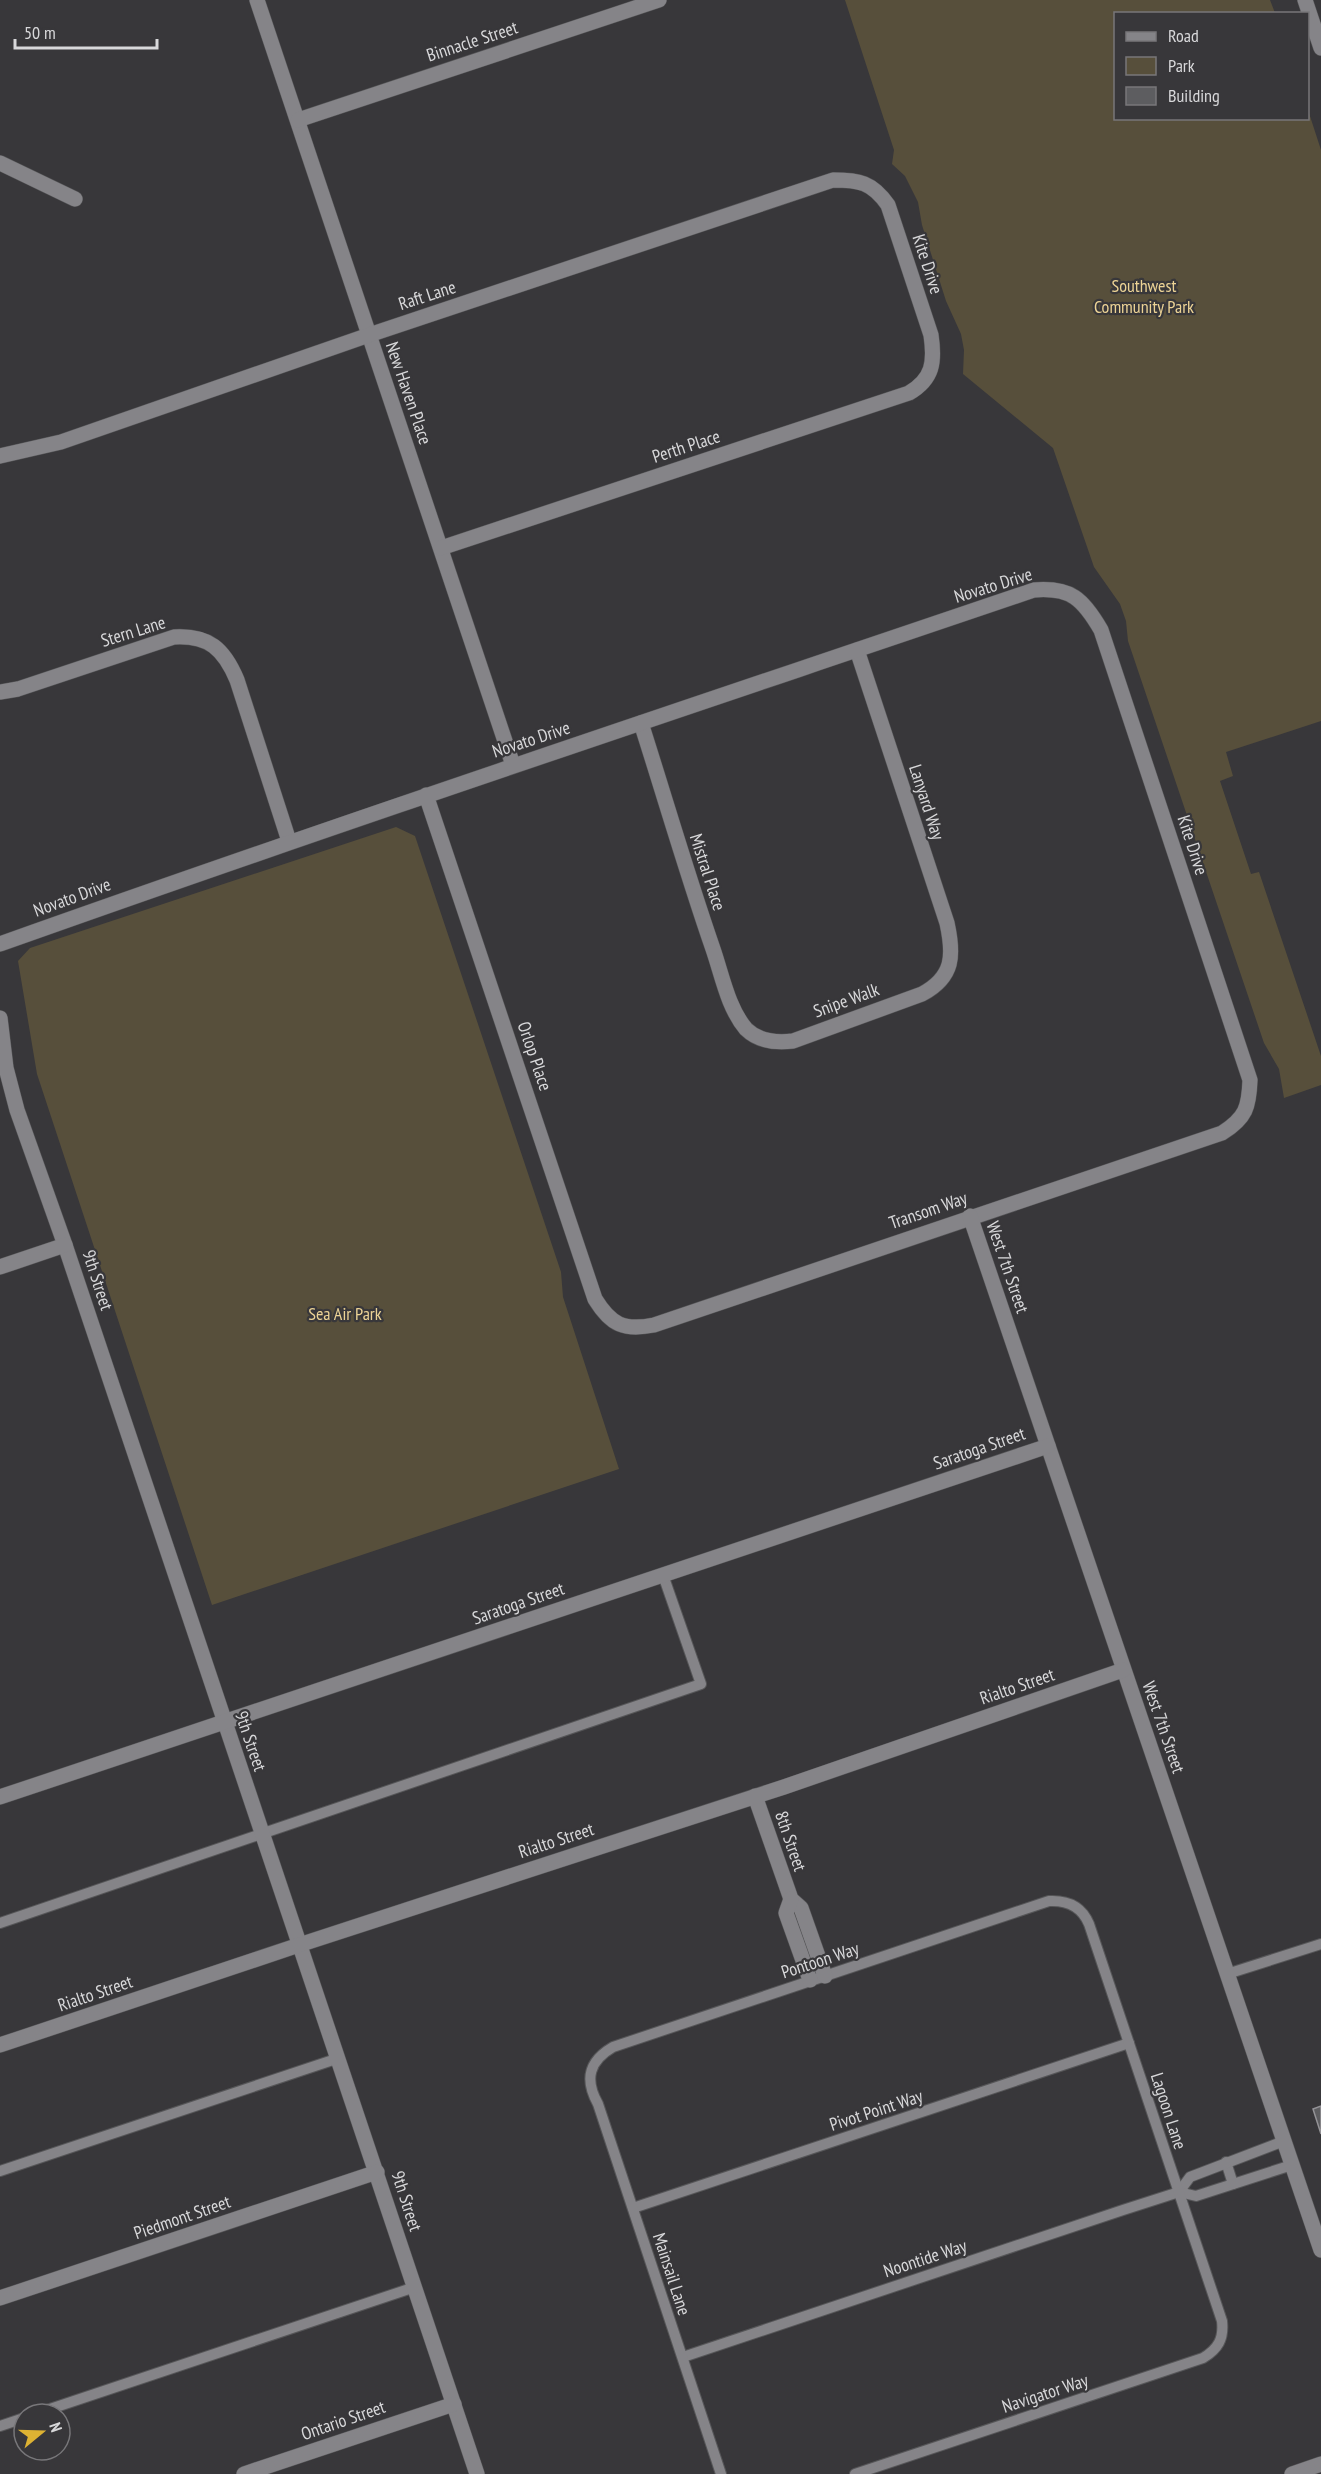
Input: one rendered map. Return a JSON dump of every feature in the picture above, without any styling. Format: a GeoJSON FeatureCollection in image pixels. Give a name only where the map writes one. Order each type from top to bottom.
{"type":"FeatureCollection","features":[{"type":"Feature","properties":{"kind":"street","name":"New Haven Place"},"geometry":{"type":"LineString","coordinates":[[257,0],[513,765]]}},
{"type":"Feature","properties":{"kind":"street","name":"Binnacle Street"},"geometry":{"type":"LineString","coordinates":[[298,120],[658,0]]}},
{"type":"Feature","properties":{"kind":"street"},"geometry":{"type":"LineString","coordinates":[[1305,0],[1321,48]]}},
{"type":"Feature","properties":{"kind":"street"},"geometry":{"type":"LineString","coordinates":[[0,163],[75,199]]}},
{"type":"Feature","properties":{"kind":"street","name":"Raft Lane"},"geometry":{"type":"LineString","coordinates":[[0,456],[61,442],[369,335],[833,180],[854,180],[866,184]]}},
{"type":"Feature","properties":{"kind":"street","name":"Kite Drive"},"geometry":{"type":"LineString","coordinates":[[866,184],[880,193],[888,205],[930,335],[933,348],[932,365]]}},
{"type":"Feature","properties":{"kind":"street","name":"Perth Place"},"geometry":{"type":"LineString","coordinates":[[441,548],[909,393],[921,386],[928,377],[932,365]]}},
{"type":"Feature","properties":{"kind":"street","name":"Novato Drive"},"geometry":{"type":"LineString","coordinates":[[0,944],[289,841],[1034,590],[1053,588],[1077,598]]}},
{"type":"Feature","properties":{"kind":"street","name":"Kite Drive"},"geometry":{"type":"LineString","coordinates":[[1077,598],[1089,609],[1101,630],[1250,1080],[1249,1099],[1245,1112]]}},
{"type":"Feature","properties":{"kind":"street","name":"Stern Lane"},"geometry":{"type":"LineString","coordinates":[[0,692],[18,689],[174,637],[190,636],[213,645],[229,662],[237,680],[289,841]]}},
{"type":"Feature","properties":{"kind":"street","name":"Lanyard Way"},"geometry":{"type":"LineString","coordinates":[[857,650],[947,923],[951,944],[950,968]]}},
{"type":"Feature","properties":{"kind":"street","name":"Mistral Place"},"geometry":{"type":"LineString","coordinates":[[641,723],[714,952],[736,1011],[747,1030]]}},
{"type":"Feature","properties":{"kind":"street","name":"Orlop Place"},"geometry":{"type":"LineString","coordinates":[[426,795],[595,1299],[604,1314],[616,1323]]}},
{"type":"Feature","properties":{"kind":"street","name":"Snipe Walk"},"geometry":{"type":"LineString","coordinates":[[747,1030],[763,1040],[793,1041],[922,994],[936,987],[950,968]]}},
{"type":"Feature","properties":{"kind":"street","name":"9th Street"},"geometry":{"type":"LineString","coordinates":[[0,1018],[6,1068],[17,1110],[65,1245],[477,2474]]}},
{"type":"Feature","properties":{"kind":"street","name":"Transom Way"},"geometry":{"type":"LineString","coordinates":[[616,1323],[636,1328],[654,1324],[1222,1133],[1237,1124],[1245,1112]]}},
{"type":"Feature","properties":{"kind":"street","name":"West 7th Street"},"geometry":{"type":"LineString","coordinates":[[970,1216],[1321,2250]]}},
{"type":"Feature","properties":{"kind":"street"},"geometry":{"type":"LineString","coordinates":[[0,1267],[65,1245]]}},
{"type":"Feature","properties":{"kind":"street","name":"Saratoga Street"},"geometry":{"type":"LineString","coordinates":[[0,1797],[1048,1446]]}},
{"type":"Feature","properties":{"kind":"street","name":"Rialto Street"},"geometry":{"type":"LineString","coordinates":[[0,2045],[755,1796],[1123,1670]]}},
{"type":"Feature","properties":{"kind":"street","name":"8th Street"},"geometry":{"type":"LineString","coordinates":[[755,1796],[791,1899],[801,1908],[825,1976]]}},
{"type":"Feature","properties":{"kind":"street","name":"8th Street"},"geometry":{"type":"LineString","coordinates":[[791,1899],[786,1913],[810,1980]]}},
{"type":"Feature","properties":{"kind":"street","name":"Piedmont Street"},"geometry":{"type":"LineString","coordinates":[[0,2298],[377,2172]]}},
{"type":"Feature","properties":{"kind":"street","name":"Ontario Street"},"geometry":{"type":"LineString","coordinates":[[244,2474],[454,2404]]}},
{"type":"Feature","properties":{"kind":"street"},"geometry":{"type":"LineString","coordinates":[[1292,2474],[1321,2464]]}},
{"type":"Feature","properties":{"kind":"lane"},"geometry":{"type":"LineString","coordinates":[[0,1923],[702,1684],[663,1575]]}},
{"type":"Feature","properties":{"kind":"lane","name":"Pontoon Way"},"geometry":{"type":"LineString","coordinates":[[590,2086],[590,2073],[595,2062],[613,2047],[1049,1901],[1073,1904],[1082,1912]]}},
{"type":"Feature","properties":{"kind":"lane","name":"Lagoon Lane"},"geometry":{"type":"LineString","coordinates":[[1082,1912],[1089,1924],[1222,2321]]}},
{"type":"Feature","properties":{"kind":"lane"},"geometry":{"type":"LineString","coordinates":[[1227,1974],[1321,1944]]}},
{"type":"Feature","properties":{"kind":"lane","name":"Pivot Point Way"},"geometry":{"type":"LineString","coordinates":[[633,2208],[1129,2043]]}},
{"type":"Feature","properties":{"kind":"lane"},"geometry":{"type":"LineString","coordinates":[[0,2171],[339,2058]]}},
{"type":"Feature","properties":{"kind":"lane","name":"Mainsail Lane"},"geometry":{"type":"LineString","coordinates":[[590,2086],[721,2474]]}},
{"type":"Feature","properties":{"kind":"lane","name":"Noontide Way"},"geometry":{"type":"LineString","coordinates":[[1179,2192],[1190,2177],[1284,2141]]}},
{"type":"Feature","properties":{"kind":"lane"},"geometry":{"type":"LineString","coordinates":[[1226,2162],[1233,2184]]}},
{"type":"Feature","properties":{"kind":"lane","name":"Noontide Way"},"geometry":{"type":"LineString","coordinates":[[683,2357],[1179,2192],[1196,2196],[1292,2165]]}},
{"type":"Feature","properties":{"kind":"lane"},"geometry":{"type":"LineString","coordinates":[[71,2402],[415,2287]]}},
{"type":"Feature","properties":{"kind":"lane","name":"Navigator Way"},"geometry":{"type":"LineString","coordinates":[[855,2474],[1203,2358],[1219,2344],[1223,2333],[1222,2321]]}},
{"type":"Feature","properties":{"kind":"green space","name":"Southwest Community Park"},"geometry":{"type":"Polygon","coordinates":[[[845,0],[1270,0],[1275,12],[1114,12],[1114,120],[1309,120],[1309,113],[1321,150],[1321,721],[1226,752],[1233,776],[1220,781],[1251,874],[1259,872],[1321,1056],[1321,1085],[1284,1098],[1279,1069],[1264,1043],[1128,641],[1126,621],[1120,604],[1094,567],[1053,448],[963,374],[964,350],[961,334],[946,301],[922,225],[918,202],[905,176],[892,164],[894,150],[845,0]]]}},
{"type":"Feature","properties":{"kind":"green space","name":"Sea Air Park"},"geometry":{"type":"Polygon","coordinates":[[[396,827],[415,836],[561,1272],[563,1297],[619,1469],[212,1605],[37,1074],[18,961],[30,948],[396,827]]]}},
{"type":"Feature","properties":{"kind":"building"},"geometry":{"type":"Polygon","coordinates":[[[1321,2106],[1321,2134],[1313,2109],[1321,2106]]]}}]}
